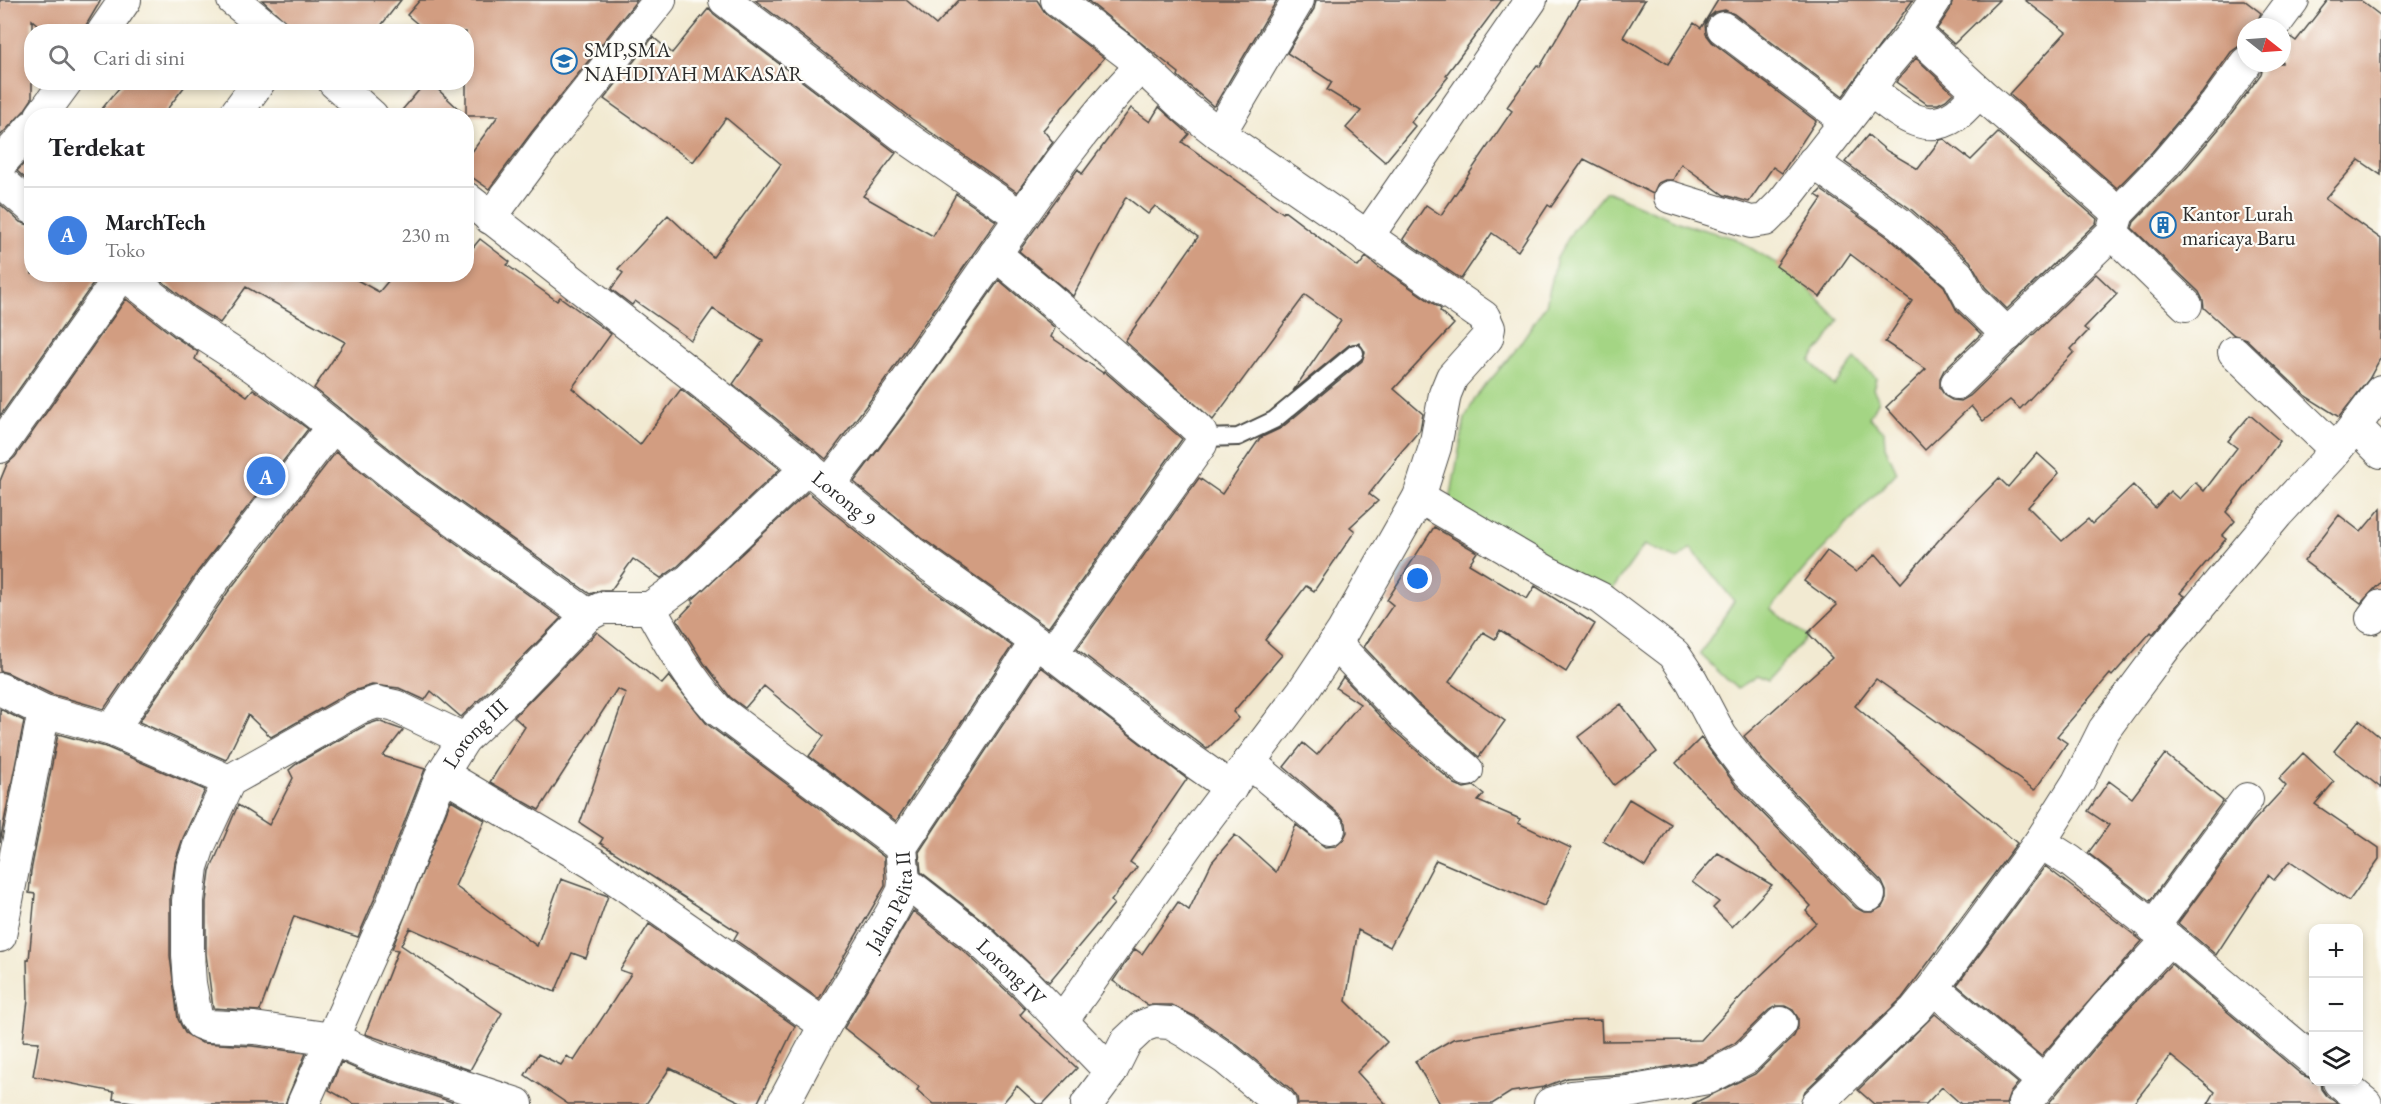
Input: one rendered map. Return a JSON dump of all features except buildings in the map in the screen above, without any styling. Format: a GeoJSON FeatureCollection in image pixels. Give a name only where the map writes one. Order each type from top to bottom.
{"type":"FeatureCollection","features":[{"type":"Feature","properties":{"kind":"street"},"geometry":{"type":"LineString","coordinates":[[108,24],[125,0]]}},
{"type":"Feature","properties":{"kind":"street"},"geometry":{"type":"LineString","coordinates":[[233,0],[263,24]]}},
{"type":"Feature","properties":{"kind":"street"},"geometry":{"type":"LineString","coordinates":[[478,208],[545,144],[660,0]]}},
{"type":"Feature","properties":{"kind":"street"},"geometry":{"type":"LineString","coordinates":[[725,0],[901,134],[1020,216]]}},
{"type":"Feature","properties":{"kind":"street"},"geometry":{"type":"LineString","coordinates":[[1057,0],[1141,66],[1186,108],[1219,134],[1484,316],[1489,328],[1487,338],[1452,378],[1445,394],[1435,447],[1419,498],[1335,643],[1062,1021]]}},
{"type":"Feature","properties":{"kind":"street"},"geometry":{"type":"LineString","coordinates":[[1219,134],[1298,0]]}},
{"type":"Feature","properties":{"kind":"street"},"geometry":{"type":"LineString","coordinates":[[1368,237],[1531,0]]}},
{"type":"Feature","properties":{"kind":"street"},"geometry":{"type":"LineString","coordinates":[[1670,197],[1751,222],[1765,220],[1782,203],[1914,32],[1935,0]]}},
{"type":"Feature","properties":{"kind":"street"},"geometry":{"type":"LineString","coordinates":[[2280,18],[2293,0]]}},
{"type":"Feature","properties":{"kind":"street"},"geometry":{"type":"LineString","coordinates":[[1723,28],[1845,120]]}},
{"type":"Feature","properties":{"kind":"street"},"geometry":{"type":"LineString","coordinates":[[1914,32],[2115,223],[2186,305]]}},
{"type":"Feature","properties":{"kind":"street"},"geometry":{"type":"LineString","coordinates":[[133,282],[186,324],[254,368],[333,426],[411,489],[588,615],[602,608],[650,608],[689,580],[819,476],[906,381],[1020,216],[1095,115],[1141,66]]}},
{"type":"Feature","properties":{"kind":"street"},"geometry":{"type":"LineString","coordinates":[[1957,383],[2008,335],[2115,223],[2216,104],[2239,72]]}},
{"type":"Feature","properties":{"kind":"street"},"geometry":{"type":"LineString","coordinates":[[1869,89],[1914,121],[1928,125],[1941,123],[1956,115],[1979,92]]}},
{"type":"Feature","properties":{"kind":"street"},"geometry":{"type":"LineString","coordinates":[[47,108],[60,90]]}},
{"type":"Feature","properties":{"kind":"street"},"geometry":{"type":"LineString","coordinates":[[240,108],[253,90]]}},
{"type":"Feature","properties":{"kind":"street"},"geometry":{"type":"LineString","coordinates":[[343,90],[363,108]]}},
{"type":"Feature","properties":{"kind":"street"},"geometry":{"type":"LineString","coordinates":[[0,164],[24,136]]}},
{"type":"Feature","properties":{"kind":"street"},"geometry":{"type":"LineString","coordinates":[[1813,162],[1900,224],[1958,275],[1970,298],[2008,335]]}},
{"type":"Feature","properties":{"kind":"street"},"geometry":{"type":"LineString","coordinates":[[0,180],[24,201]]}},
{"type":"Feature","properties":{"kind":"street","name":"Lorong 9"},"geometry":{"type":"LineString","coordinates":[[478,208],[819,476],[911,552],[1231,788]]}},
{"type":"Feature","properties":{"kind":"street"},"geometry":{"type":"LineString","coordinates":[[995,254],[1190,422],[1202,433],[1203,438]]}},
{"type":"Feature","properties":{"kind":"street"},"geometry":{"type":"LineString","coordinates":[[0,447],[117,282]]}},
{"type":"Feature","properties":{"kind":"street"},"geometry":{"type":"LineString","coordinates":[[2234,352],[2336,450]]}},
{"type":"Feature","properties":{"kind":"street"},"geometry":{"type":"LineString","coordinates":[[1817,1104],[1915,1010],[2040,842],[2078,782],[2104,730],[2167,645],[2277,514],[2336,450],[2381,391]]}},
{"type":"Feature","properties":{"kind":"street"},"geometry":{"type":"LineString","coordinates":[[112,730],[213,581],[333,426]]}},
{"type":"Feature","properties":{"kind":"street"},"geometry":{"type":"LineString","coordinates":[[2355,426],[2381,452]]}},
{"type":"Feature","properties":{"kind":"street","name":"Jalan Pelita II"},"geometry":{"type":"LineString","coordinates":[[783,1104],[825,1025],[903,891],[901,847],[1044,648],[1150,517],[1203,438]]}},
{"type":"Feature","properties":{"kind":"street"},"geometry":{"type":"LineString","coordinates":[[1419,498],[1547,572],[1600,598],[1674,654],[1692,681],[1721,736],[1749,773],[1869,895]]}},
{"type":"Feature","properties":{"kind":"street"},"geometry":{"type":"LineString","coordinates":[[650,608],[676,657],[718,710],[901,847]]}},
{"type":"Feature","properties":{"kind":"street","name":"Lorong III"},"geometry":{"type":"LineString","coordinates":[[588,615],[513,693],[464,739],[442,774],[593,862],[825,1025]]}},
{"type":"Feature","properties":{"kind":"street"},"geometry":{"type":"LineString","coordinates":[[1335,643],[1405,716],[1467,770]]}},
{"type":"Feature","properties":{"kind":"street"},"geometry":{"type":"LineString","coordinates":[[0,689],[44,711],[112,730],[229,781]]}},
{"type":"Feature","properties":{"kind":"street"},"geometry":{"type":"LineString","coordinates":[[464,739],[395,706],[377,702],[359,708],[229,781],[199,846],[192,867],[188,901],[188,955],[196,1016],[200,1023],[208,1026],[262,1029],[333,1039],[376,1058],[517,1104]]}},
{"type":"Feature","properties":{"kind":"street"},"geometry":{"type":"LineString","coordinates":[[0,936],[5,893],[44,711]]}},
{"type":"Feature","properties":{"kind":"street"},"geometry":{"type":"LineString","coordinates":[[1249,762],[1329,829]]}},
{"type":"Feature","properties":{"kind":"street"},"geometry":{"type":"LineString","coordinates":[[303,1104],[391,907],[442,774]]}},
{"type":"Feature","properties":{"kind":"street"},"geometry":{"type":"LineString","coordinates":[[1932,988],[2033,1092],[2107,1006],[2161,933],[2247,799]]}},
{"type":"Feature","properties":{"kind":"street"},"geometry":{"type":"LineString","coordinates":[[2040,842],[2070,861],[2161,933],[2309,1058]]}},
{"type":"Feature","properties":{"kind":"street","name":"Lorong IV"},"geometry":{"type":"LineString","coordinates":[[904,881],[978,939],[1024,982],[1111,1072]]}},
{"type":"Feature","properties":{"kind":"street"},"geometry":{"type":"LineString","coordinates":[[1087,1104],[1111,1072],[1126,1042],[1143,1026],[1154,1022],[1170,1023],[1226,1059],[1280,1104]]}},
{"type":"Feature","properties":{"kind":"street"},"geometry":{"type":"LineString","coordinates":[[1550,1104],[1571,1097],[1628,1092],[1708,1078],[1746,1058],[1781,1023]]}},
{"type":"Feature","properties":{"kind":"street"},"geometry":{"type":"LineString","coordinates":[[2344,1086],[2366,1104]]}},
{"type":"Feature","properties":{"kind":"lane"},"geometry":{"type":"LineString","coordinates":[[1203,438],[1238,437],[1274,420],[1354,353]]}},
{"type":"Feature","properties":{"kind":"green space"},"geometry":{"type":"Polygon","coordinates":[[[1606,191],[1683,224],[1734,238],[1794,274],[1839,320],[1810,361],[1834,386],[1855,359],[1876,378],[1873,389],[1879,400],[1869,417],[1884,431],[1885,446],[1897,472],[1805,568],[1771,609],[1808,636],[1767,682],[1756,677],[1737,689],[1700,654],[1734,601],[1691,548],[1678,559],[1644,545],[1605,600],[1448,511],[1465,418],[1476,397],[1514,352],[1546,305],[1557,258],[1573,230],[1606,191]]]}},
{"type":"Feature","properties":{"kind":"place","name":"SMP,SMA NAHDIYAH MAKASAR"},"geometry":{"type":"Point","coordinates":[564,61]}},
{"type":"Feature","properties":{"kind":"place","name":"Kantor Lurah maricaya Baru"},"geometry":{"type":"Point","coordinates":[2163,225]}},
{"type":"Feature","properties":{"kind":"place","name":"MarchTech"},"geometry":{"type":"Point","coordinates":[266,476]}}]}
